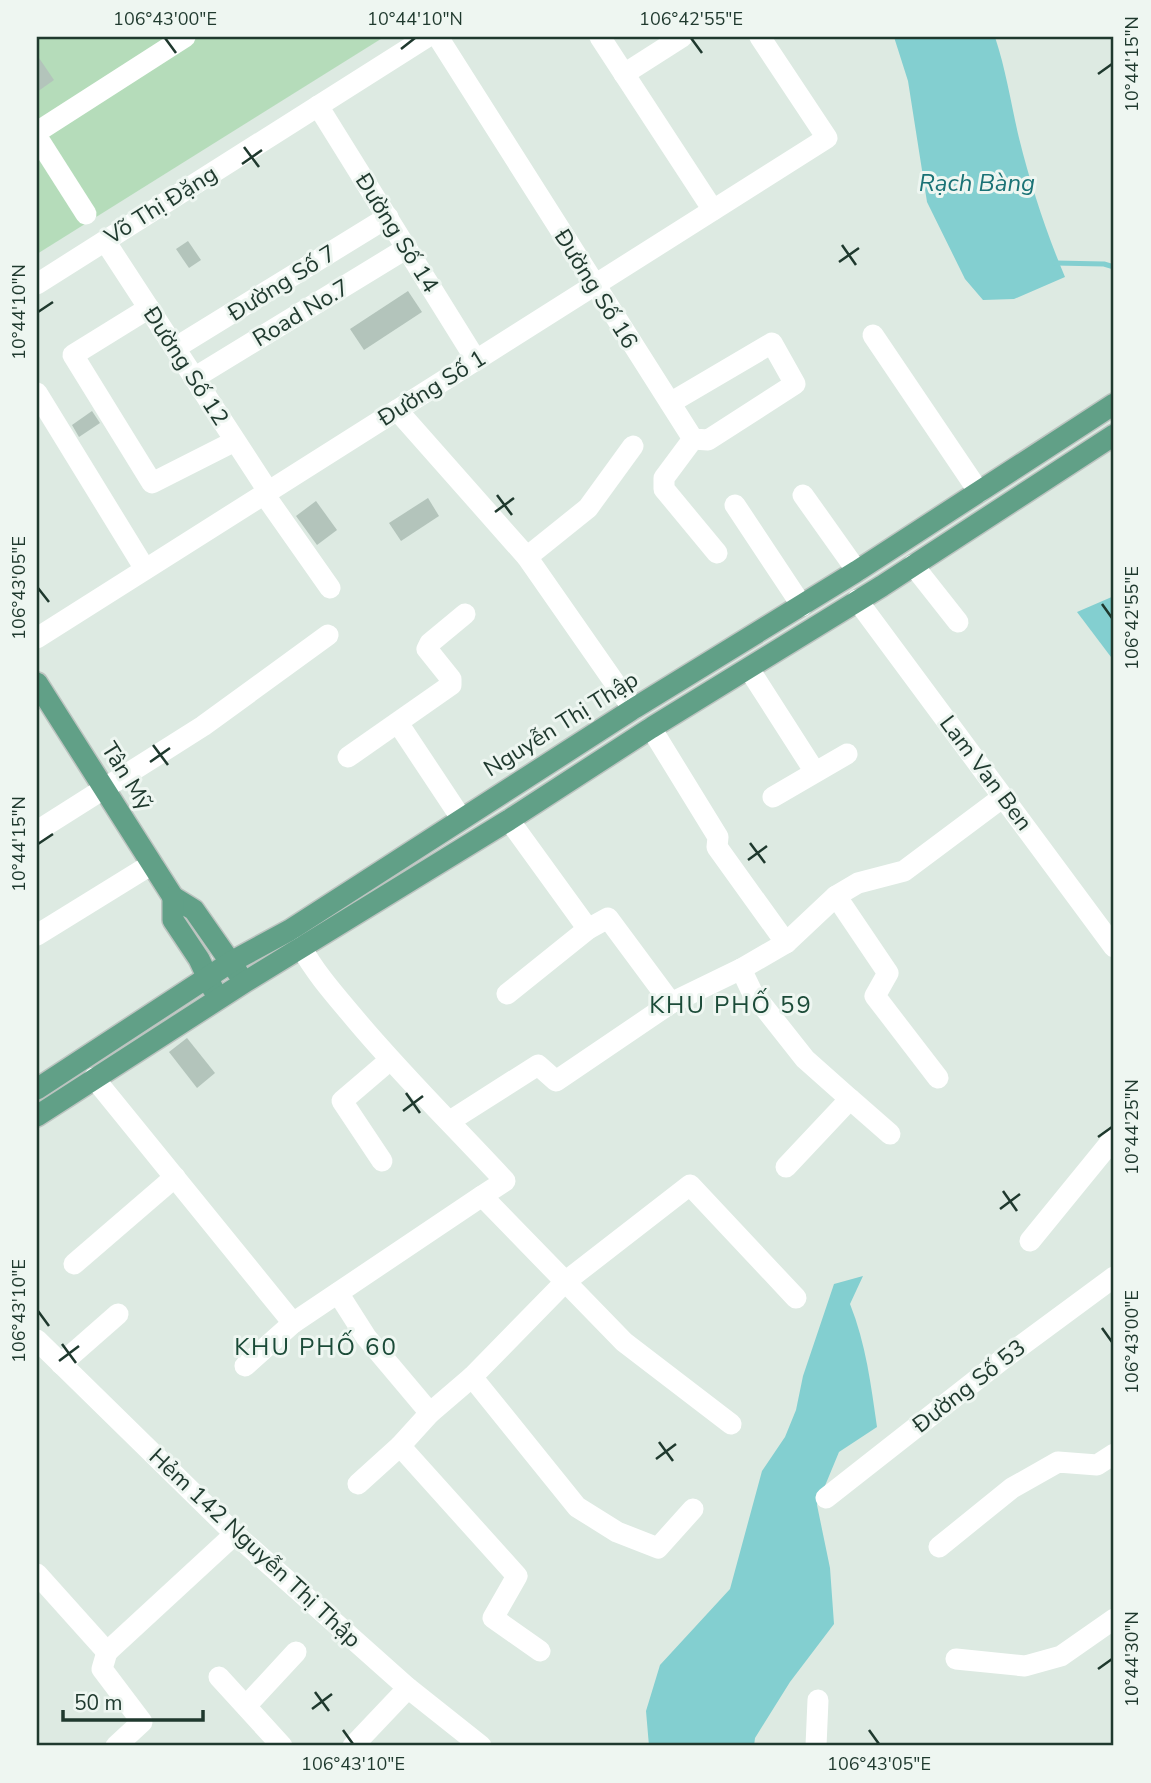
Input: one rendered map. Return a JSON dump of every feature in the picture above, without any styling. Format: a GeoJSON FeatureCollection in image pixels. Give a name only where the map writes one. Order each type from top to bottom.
{"type":"FeatureCollection","features":[{"type":"Feature","properties":{"kind":"main road","name":"Nguyễn Thị Thập"},"geometry":{"type":"LineString","coordinates":[[37,1116],[245,982],[295,938],[461,818],[850,576],[1114,404]]}},
{"type":"Feature","properties":{"kind":"main road","name":"Nguyễn Thị Thập"},"geometry":{"type":"LineString","coordinates":[[37,1089],[231,962],[295,938],[509,820],[1114,435]]}},
{"type":"Feature","properties":{"kind":"main road"},"geometry":{"type":"LineString","coordinates":[[850,576],[858,600]]}},
{"type":"Feature","properties":{"kind":"main road","name":"Tân Mỹ"},"geometry":{"type":"LineString","coordinates":[[37,683],[173,897],[194,910],[245,982]]}},
{"type":"Feature","properties":{"kind":"main road","name":"Tân Mỹ"},"geometry":{"type":"LineString","coordinates":[[173,897],[173,920],[199,959],[206,979],[220,999]]}},
{"type":"Feature","properties":{"kind":"street"},"geometry":{"type":"LineString","coordinates":[[86,214],[37,134],[186,37]]}},
{"type":"Feature","properties":{"kind":"street","name":"Võ Thị Đặng"},"geometry":{"type":"LineString","coordinates":[[37,284],[427,37]]}},
{"type":"Feature","properties":{"kind":"street","name":"Đường Số 16"},"geometry":{"type":"LineString","coordinates":[[438,37],[693,439]]}},
{"type":"Feature","properties":{"kind":"street"},"geometry":{"type":"LineString","coordinates":[[600,37],[713,210]]}},
{"type":"Feature","properties":{"kind":"street"},"geometry":{"type":"LineString","coordinates":[[624,74],[682,37]]}},
{"type":"Feature","properties":{"kind":"street","name":"Đường Số 1"},"geometry":{"type":"LineString","coordinates":[[37,638],[827,138],[760,37]]}},
{"type":"Feature","properties":{"kind":"street","name":"Đường Số 14"},"geometry":{"type":"LineString","coordinates":[[318,106],[476,360]]}},
{"type":"Feature","properties":{"kind":"street","name":"Đường Số 7"},"geometry":{"type":"LineString","coordinates":[[175,348],[388,217]]}},
{"type":"Feature","properties":{"kind":"street","name":"Đường Số 12"},"geometry":{"type":"LineString","coordinates":[[105,241],[330,588]]}},
{"type":"Feature","properties":{"kind":"street","name":"Road No.7"},"geometry":{"type":"LineString","coordinates":[[194,378],[407,248]]}},
{"type":"Feature","properties":{"kind":"street"},"geometry":{"type":"LineString","coordinates":[[149,308],[73,355],[152,483],[236,442]]}},
{"type":"Feature","properties":{"kind":"street"},"geometry":{"type":"LineString","coordinates":[[873,335],[979,492]]}},
{"type":"Feature","properties":{"kind":"street"},"geometry":{"type":"LineString","coordinates":[[670,403],[772,343],[796,384],[708,440],[693,439],[664,478],[664,489],[717,552]]}},
{"type":"Feature","properties":{"kind":"street"},"geometry":{"type":"LineString","coordinates":[[37,393],[145,569]]}},
{"type":"Feature","properties":{"kind":"street"},"geometry":{"type":"LineString","coordinates":[[397,410],[527,557],[633,709]]}},
{"type":"Feature","properties":{"kind":"street"},"geometry":{"type":"LineString","coordinates":[[527,557],[588,508],[633,446]]}},
{"type":"Feature","properties":{"kind":"street"},"geometry":{"type":"LineString","coordinates":[[803,495],[850,576]]}},
{"type":"Feature","properties":{"kind":"street"},"geometry":{"type":"LineString","coordinates":[[735,505],[802,606]]}},
{"type":"Feature","properties":{"kind":"street"},"geometry":{"type":"LineString","coordinates":[[913,565],[958,622]]}},
{"type":"Feature","properties":{"kind":"street","name":"Lam Van Ben"},"geometry":{"type":"LineString","coordinates":[[858,600],[1114,947]]}},
{"type":"Feature","properties":{"kind":"street"},"geometry":{"type":"LineString","coordinates":[[348,757],[451,685],[451,680],[427,649],[430,643],[465,614]]}},
{"type":"Feature","properties":{"kind":"street"},"geometry":{"type":"LineString","coordinates":[[37,831],[203,726],[328,635]]}},
{"type":"Feature","properties":{"kind":"street"},"geometry":{"type":"LineString","coordinates":[[748,669],[815,772]]}},
{"type":"Feature","properties":{"kind":"street"},"geometry":{"type":"LineString","coordinates":[[398,723],[461,818]]}},
{"type":"Feature","properties":{"kind":"street"},"geometry":{"type":"LineString","coordinates":[[651,728],[718,837],[717,847],[786,943]]}},
{"type":"Feature","properties":{"kind":"street"},"geometry":{"type":"LineString","coordinates":[[773,797],[847,754]]}},
{"type":"Feature","properties":{"kind":"street"},"geometry":{"type":"LineString","coordinates":[[450,1121],[538,1065],[556,1081],[671,1003],[741,969],[786,943],[836,896],[858,883],[904,871],[1003,797]]}},
{"type":"Feature","properties":{"kind":"street"},"geometry":{"type":"LineString","coordinates":[[509,820],[588,929]]}},
{"type":"Feature","properties":{"kind":"street"},"geometry":{"type":"LineString","coordinates":[[37,934],[152,864]]}},
{"type":"Feature","properties":{"kind":"street"},"geometry":{"type":"LineString","coordinates":[[836,896],[888,973],[875,996],[938,1077]]}},
{"type":"Feature","properties":{"kind":"street"},"geometry":{"type":"LineString","coordinates":[[507,994],[588,929],[608,918],[671,1003]]}},
{"type":"Feature","properties":{"kind":"street"},"geometry":{"type":"LineString","coordinates":[[245,1366],[293,1323],[505,1181],[390,1060],[314,970],[295,938]]}},
{"type":"Feature","properties":{"kind":"street"},"geometry":{"type":"LineString","coordinates":[[741,969],[752,992],[805,1059],[890,1134]]}},
{"type":"Feature","properties":{"kind":"street"},"geometry":{"type":"LineString","coordinates":[[382,1161],[342,1101],[390,1060]]}},
{"type":"Feature","properties":{"kind":"street"},"geometry":{"type":"LineString","coordinates":[[94,1078],[293,1323]]}},
{"type":"Feature","properties":{"kind":"street"},"geometry":{"type":"LineString","coordinates":[[786,1167],[850,1099]]}},
{"type":"Feature","properties":{"kind":"street"},"geometry":{"type":"LineString","coordinates":[[1030,1241],[1114,1138]]}},
{"type":"Feature","properties":{"kind":"street"},"geometry":{"type":"LineString","coordinates":[[74,1264],[175,1177]]}},
{"type":"Feature","properties":{"kind":"street"},"geometry":{"type":"LineString","coordinates":[[358,1484],[400,1446],[430,1413],[472,1377],[565,1282],[690,1185],[796,1298]]}},
{"type":"Feature","properties":{"kind":"street"},"geometry":{"type":"LineString","coordinates":[[482,1196],[624,1342],[731,1424]]}},
{"type":"Feature","properties":{"kind":"street","name":"Đường Số 53"},"geometry":{"type":"LineString","coordinates":[[826,1498],[1003,1359],[1114,1278]]}},
{"type":"Feature","properties":{"kind":"street"},"geometry":{"type":"LineString","coordinates":[[338,1293],[366,1337],[430,1413]]}},
{"type":"Feature","properties":{"kind":"street"},"geometry":{"type":"LineString","coordinates":[[61,1364],[118,1314]]}},
{"type":"Feature","properties":{"kind":"street","name":"Hẻm 142 Nguyễn Thị Thập"},"geometry":{"type":"LineString","coordinates":[[37,1340],[235,1534],[408,1688],[481,1746]]}},
{"type":"Feature","properties":{"kind":"street"},"geometry":{"type":"LineString","coordinates":[[472,1377],[577,1507],[617,1532],[658,1548],[693,1509]]}},
{"type":"Feature","properties":{"kind":"street"},"geometry":{"type":"LineString","coordinates":[[400,1446],[517,1576],[493,1618],[540,1651]]}},
{"type":"Feature","properties":{"kind":"street"},"geometry":{"type":"LineString","coordinates":[[939,1547],[1012,1488],[1058,1462],[1097,1465],[1114,1454]]}},
{"type":"Feature","properties":{"kind":"street"},"geometry":{"type":"LineString","coordinates":[[116,1746],[142,1722],[102,1669],[107,1652],[235,1534]]}},
{"type":"Feature","properties":{"kind":"street"},"geometry":{"type":"LineString","coordinates":[[37,1574],[107,1652]]}},
{"type":"Feature","properties":{"kind":"street"},"geometry":{"type":"LineString","coordinates":[[956,1659],[1025,1666],[1061,1656],[1114,1619]]}},
{"type":"Feature","properties":{"kind":"street"},"geometry":{"type":"LineString","coordinates":[[246,1706],[296,1652]]}},
{"type":"Feature","properties":{"kind":"street"},"geometry":{"type":"LineString","coordinates":[[219,1676],[282,1746]]}},
{"type":"Feature","properties":{"kind":"street"},"geometry":{"type":"LineString","coordinates":[[353,1746],[408,1688]]}},
{"type":"Feature","properties":{"kind":"street"},"geometry":{"type":"LineString","coordinates":[[816,1746],[818,1700]]}},
{"type":"Feature","properties":{"kind":"green space"},"geometry":{"type":"Polygon","coordinates":[[[37,37],[384,37],[37,254],[37,37]]]}},
{"type":"Feature","properties":{"kind":"water","name":"Rạch Bàng"},"geometry":{"type":"Polygon","coordinates":[[[894,37],[995,37],[1029,174],[1065,277],[1014,299],[983,300],[965,279],[927,202],[908,81],[894,37]]]}},
{"type":"Feature","properties":{"kind":"water"},"geometry":{"type":"Polygon","coordinates":[[[1114,596],[1114,661],[1077,612],[1114,596]]]}},
{"type":"Feature","properties":{"kind":"water"},"geometry":{"type":"Polygon","coordinates":[[[863,1276],[850,1304],[864,1349],[877,1427],[839,1452],[817,1505],[830,1568],[834,1624],[790,1682],[755,1738],[754,1746],[649,1746],[646,1711],[660,1665],[730,1589],[762,1471],[785,1437],[796,1410],[803,1376],[834,1284],[863,1276]]]}},
{"type":"Feature","properties":{"kind":"building"},"geometry":{"type":"Polygon","coordinates":[[[37,55],[54,80],[37,92],[37,55]]]}},
{"type":"Feature","properties":{"kind":"building"},"geometry":{"type":"Polygon","coordinates":[[[188,241],[201,260],[189,268],[176,249],[188,241]]]}},
{"type":"Feature","properties":{"kind":"building"},"geometry":{"type":"Polygon","coordinates":[[[408,291],[422,312],[364,350],[350,329],[408,291]]]}},
{"type":"Feature","properties":{"kind":"building"},"geometry":{"type":"Polygon","coordinates":[[[92,411],[100,423],[79,437],[72,425],[92,411]]]}},
{"type":"Feature","properties":{"kind":"building"},"geometry":{"type":"Polygon","coordinates":[[[428,498],[439,516],[401,541],[389,523],[428,498]]]}},
{"type":"Feature","properties":{"kind":"building"},"geometry":{"type":"Polygon","coordinates":[[[316,501],[337,530],[317,545],[296,516],[316,501]]]}},
{"type":"Feature","properties":{"kind":"building"},"geometry":{"type":"Polygon","coordinates":[[[187,1038],[215,1073],[197,1088],[169,1052],[187,1038]]]}},
{"type":"Feature","properties":{"kind":"waterway"},"geometry":{"type":"LineString","coordinates":[[1055,263],[1104,264],[1114,267]]}},
{"type":"Feature","properties":{"kind":"district","name":"KHU PHỐ 59"},"geometry":{"type":"Point","coordinates":[731,1005]}},
{"type":"Feature","properties":{"kind":"district","name":"KHU PHỐ 60"},"geometry":{"type":"Point","coordinates":[316,1347]}}]}
